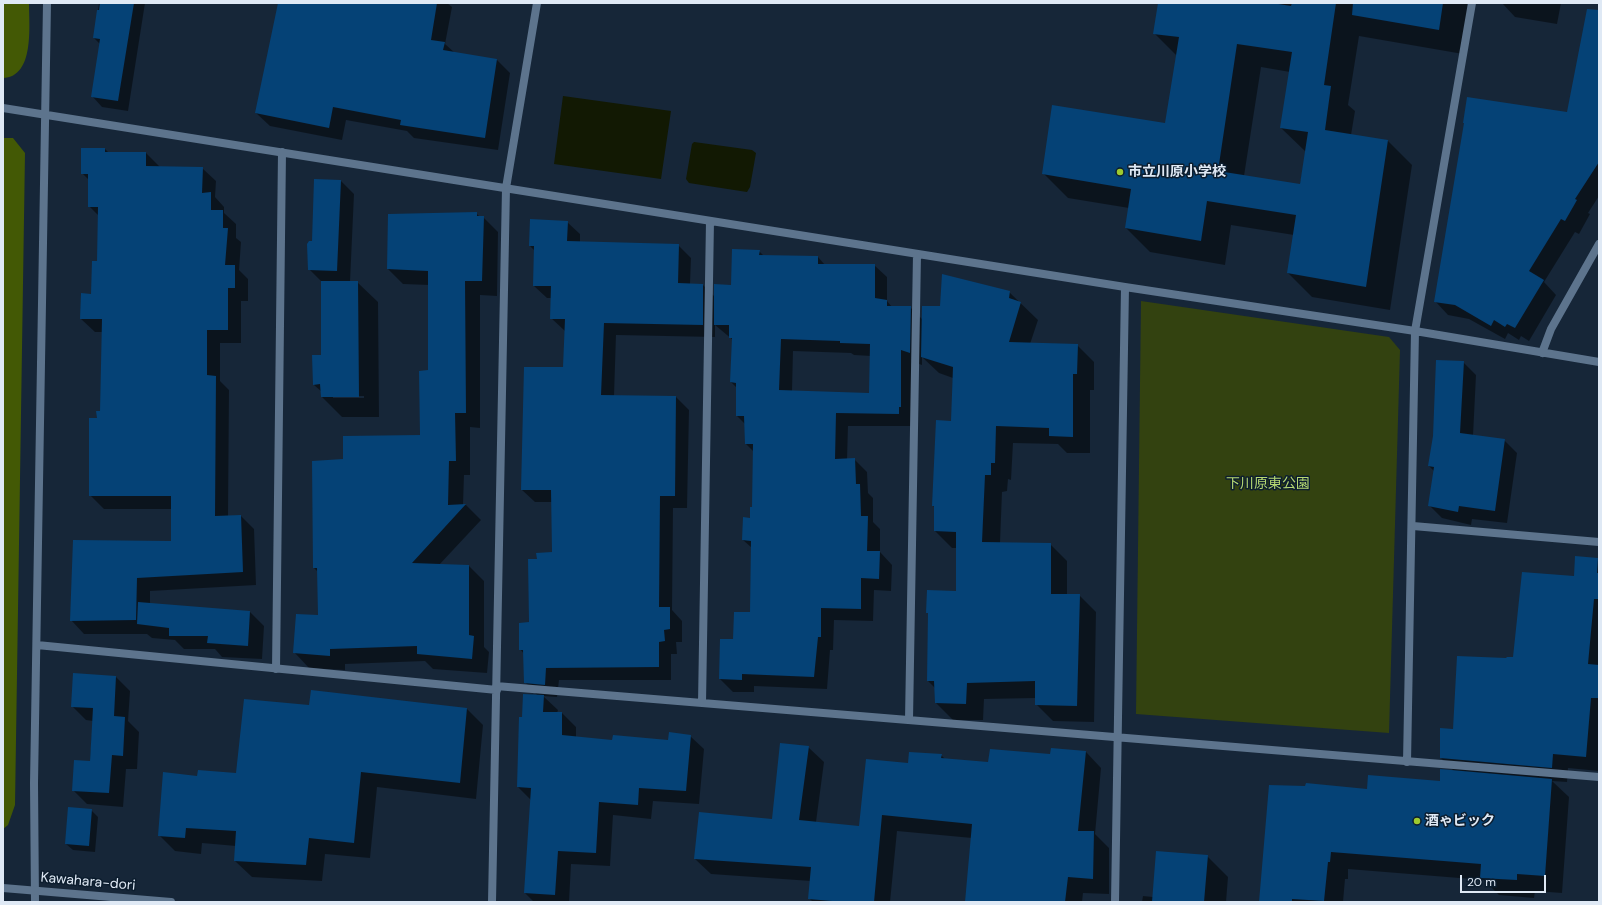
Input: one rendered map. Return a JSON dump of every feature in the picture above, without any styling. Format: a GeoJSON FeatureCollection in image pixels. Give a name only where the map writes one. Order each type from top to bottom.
{"type":"FeatureCollection","features":[{"type":"Feature","properties":{"kind":"street"},"geometry":{"type":"LineString","coordinates":[[35,902],[34,783],[47,3]]}},
{"type":"Feature","properties":{"kind":"street"},"geometry":{"type":"LineString","coordinates":[[492,902],[506,188],[537,3]]}},
{"type":"Feature","properties":{"kind":"street"},"geometry":{"type":"LineString","coordinates":[[1408,762],[1415,331],[1472,3]]}},
{"type":"Feature","properties":{"kind":"street"},"geometry":{"type":"LineString","coordinates":[[3,108],[1125,287],[1415,331],[1599,362]]}},
{"type":"Feature","properties":{"kind":"street"},"geometry":{"type":"LineString","coordinates":[[276,669],[282,152]]}},
{"type":"Feature","properties":{"kind":"street"},"geometry":{"type":"LineString","coordinates":[[702,703],[710,221]]}},
{"type":"Feature","properties":{"kind":"street"},"geometry":{"type":"LineString","coordinates":[[1542,353],[1551,329],[1599,244]]}},
{"type":"Feature","properties":{"kind":"street"},"geometry":{"type":"LineString","coordinates":[[909,720],[917,254]]}},
{"type":"Feature","properties":{"kind":"street"},"geometry":{"type":"LineString","coordinates":[[1115,902],[1125,287]]}},
{"type":"Feature","properties":{"kind":"street"},"geometry":{"type":"LineString","coordinates":[[1413,526],[1599,542]]}},
{"type":"Feature","properties":{"kind":"street"},"geometry":{"type":"LineString","coordinates":[[37,645],[276,669],[497,688],[702,703],[1599,777]]}},
{"type":"Feature","properties":{"kind":"street","name":"Kawahara-dori"},"geometry":{"type":"LineString","coordinates":[[3,888],[171,902]]}},
{"type":"Feature","properties":{"kind":"green space"},"geometry":{"type":"Polygon","coordinates":[[[3,3],[29,3],[29,36],[28,48],[21,69],[13,75],[3,78],[3,3]]]}},
{"type":"Feature","properties":{"kind":"green space"},"geometry":{"type":"Polygon","coordinates":[[[3,138],[13,138],[25,153],[15,805],[8,825],[3,829],[3,138]]]}},
{"type":"Feature","properties":{"kind":"green space","name":"下川原東公園"},"geometry":{"type":"Polygon","coordinates":[[[1141,301],[1389,337],[1400,350],[1389,733],[1136,714],[1141,301]]]}},
{"type":"Feature","properties":{"kind":"shaded area"},"geometry":{"type":"Polygon","coordinates":[[[563,96],[671,111],[661,179],[554,164],[563,96]]]}},
{"type":"Feature","properties":{"kind":"shaded area"},"geometry":{"type":"Polygon","coordinates":[[[694,142],[752,150],[756,153],[750,187],[747,192],[689,183],[686,179],[692,144],[694,142]]]}},
{"type":"Feature","properties":{"kind":"building"},"geometry":{"type":"Polygon","coordinates":[[[100,3],[134,3],[118,101],[91,97],[100,39],[93,38],[97,10],[99,10],[100,3]]]}},
{"type":"Feature","properties":{"kind":"building"},"geometry":{"type":"Polygon","coordinates":[[[278,3],[437,3],[431,40],[445,42],[443,50],[497,59],[485,138],[400,125],[401,120],[333,107],[329,128],[255,113],[278,3]]]}},
{"type":"Feature","properties":{"kind":"building"},"geometry":{"type":"Polygon","coordinates":[[[1158,3],[1272,3],[1291,6],[1292,3],[1336,3],[1324,85],[1331,86],[1325,130],[1388,140],[1366,287],[1287,273],[1296,215],[1207,201],[1201,241],[1125,228],[1131,189],[1042,174],[1052,105],[1165,123],[1179,37],[1153,34],[1158,3]],[[1237,44],[1218,171],[1300,184],[1308,132],[1280,128],[1292,52],[1237,44]]]}},
{"type":"Feature","properties":{"kind":"building"},"geometry":{"type":"Polygon","coordinates":[[[1353,3],[1443,3],[1439,30],[1352,15],[1353,3]]]}},
{"type":"Feature","properties":{"kind":"building"},"geometry":{"type":"Polygon","coordinates":[[[1587,9],[1599,10],[1599,162],[1575,199],[1577,200],[1565,221],[1561,219],[1529,271],[1544,280],[1515,328],[1507,324],[1505,327],[1494,320],[1491,326],[1455,305],[1434,302],[1467,97],[1567,112],[1587,9]]]}},
{"type":"Feature","properties":{"kind":"building"},"geometry":{"type":"Polygon","coordinates":[[[81,148],[105,148],[105,152],[146,152],[146,166],[203,167],[202,193],[211,192],[211,210],[223,210],[223,228],[228,228],[225,265],[235,265],[235,288],[228,288],[228,330],[207,330],[207,375],[216,376],[215,516],[241,515],[243,572],[137,578],[136,620],[70,621],[73,540],[171,541],[171,496],[89,496],[89,418],[97,418],[96,411],[100,411],[102,319],[80,319],[81,293],[91,294],[92,261],[97,261],[98,207],[88,207],[88,174],[81,174],[81,148]]]}},
{"type":"Feature","properties":{"kind":"building"},"geometry":{"type":"Polygon","coordinates":[[[314,179],[341,180],[337,271],[308,270],[307,244],[309,241],[312,241],[314,179]]]}},
{"type":"Feature","properties":{"kind":"building"},"geometry":{"type":"Polygon","coordinates":[[[477,212],[477,216],[484,216],[482,281],[465,281],[466,413],[455,413],[456,461],[449,461],[448,505],[466,504],[412,563],[469,565],[469,635],[474,636],[472,659],[417,654],[417,646],[330,649],[330,656],[293,653],[296,614],[318,615],[317,568],[313,568],[312,461],[343,459],[343,436],[420,435],[419,371],[428,370],[428,271],[387,269],[388,214],[477,212]]]}},
{"type":"Feature","properties":{"kind":"building"},"geometry":{"type":"Polygon","coordinates":[[[530,219],[568,221],[567,241],[679,244],[678,283],[703,284],[703,325],[604,323],[601,395],[676,396],[675,496],[660,496],[659,607],[670,607],[670,629],[664,630],[665,641],[659,642],[659,667],[546,668],[545,685],[524,683],[523,650],[519,650],[519,623],[529,622],[528,559],[537,559],[536,553],[552,552],[551,490],[521,490],[524,367],[563,367],[565,319],[550,319],[551,286],[533,286],[534,246],[529,246],[530,219]]]}},
{"type":"Feature","properties":{"kind":"building"},"geometry":{"type":"Polygon","coordinates":[[[732,249],[760,250],[759,255],[818,256],[818,264],[875,264],[875,298],[887,300],[887,306],[911,306],[910,353],[901,350],[901,407],[899,407],[899,414],[836,413],[835,459],[855,458],[856,484],[860,484],[861,516],[868,516],[867,551],[880,551],[879,579],[861,578],[861,609],[821,608],[821,637],[818,637],[814,677],[742,674],[742,680],[719,679],[720,639],[733,639],[734,612],[750,612],[751,541],[742,540],[743,517],[750,518],[750,507],[752,507],[753,444],[745,444],[744,416],[736,416],[736,383],[730,382],[732,338],[729,338],[729,325],[714,325],[714,284],[731,285],[732,249]],[[781,339],[779,390],[869,393],[870,344],[840,343],[840,341],[781,339]]]}},
{"type":"Feature","properties":{"kind":"building"},"geometry":{"type":"Polygon","coordinates":[[[942,274],[1010,291],[1009,298],[1021,302],[1009,342],[1078,344],[1077,374],[1073,374],[1073,437],[1049,436],[1049,428],[996,426],[995,463],[991,463],[991,475],[985,475],[982,542],[1051,543],[1051,594],[1080,594],[1077,706],[1035,705],[1035,681],[967,683],[966,704],[935,703],[934,681],[927,681],[927,590],[956,591],[956,532],[934,531],[934,506],[932,506],[936,420],[951,421],[953,367],[921,357],[922,306],[940,306],[942,274]]]}},
{"type":"Feature","properties":{"kind":"building"},"geometry":{"type":"Polygon","coordinates":[[[321,281],[358,281],[359,397],[321,397],[320,384],[313,385],[312,355],[321,355],[321,281]]]}},
{"type":"Feature","properties":{"kind":"building"},"geometry":{"type":"Polygon","coordinates":[[[1436,360],[1464,361],[1460,433],[1505,439],[1495,511],[1459,506],[1458,512],[1428,506],[1434,467],[1428,466],[1433,436],[1436,360]]]}},
{"type":"Feature","properties":{"kind":"building"},"geometry":{"type":"Polygon","coordinates":[[[1575,556],[1598,558],[1597,573],[1599,573],[1599,599],[1594,599],[1588,664],[1599,665],[1599,698],[1591,698],[1586,757],[1553,754],[1552,768],[1440,758],[1440,728],[1453,729],[1457,656],[1513,657],[1522,572],[1574,576],[1575,556]]]}},
{"type":"Feature","properties":{"kind":"building"},"geometry":{"type":"Polygon","coordinates":[[[138,602],[250,611],[248,646],[207,643],[208,636],[169,636],[169,628],[137,624],[138,602]]]}},
{"type":"Feature","properties":{"kind":"building"},"geometry":{"type":"Polygon","coordinates":[[[73,673],[116,676],[114,716],[125,717],[123,756],[112,755],[109,793],[72,791],[74,760],[90,761],[93,708],[71,707],[73,673]]]}},
{"type":"Feature","properties":{"kind":"building"},"geometry":{"type":"Polygon","coordinates":[[[311,690],[467,708],[460,783],[361,772],[354,843],[309,838],[306,865],[234,861],[236,831],[186,828],[185,838],[158,836],[163,772],[197,776],[198,770],[236,773],[244,699],[309,705],[311,690]]]}},
{"type":"Feature","properties":{"kind":"building"},"geometry":{"type":"Polygon","coordinates":[[[523,694],[544,695],[543,712],[562,712],[562,735],[612,740],[613,735],[668,740],[669,732],[691,735],[686,791],[639,788],[638,805],[599,802],[596,853],[558,851],[555,895],[524,893],[531,788],[517,787],[519,717],[522,717],[523,694]]]}},
{"type":"Feature","properties":{"kind":"building"},"geometry":{"type":"Polygon","coordinates":[[[780,743],[809,746],[799,820],[859,826],[866,759],[908,763],[909,752],[942,754],[941,758],[988,762],[990,749],[1050,754],[1051,748],[1086,751],[1078,831],[1094,831],[1093,879],[1068,877],[1065,902],[965,902],[972,824],[882,815],[874,902],[844,902],[808,899],[811,867],[694,859],[699,812],[772,819],[780,743]]]}},
{"type":"Feature","properties":{"kind":"building"},"geometry":{"type":"Polygon","coordinates":[[[1440,769],[1552,779],[1545,876],[1517,874],[1517,880],[1480,878],[1481,864],[1331,852],[1330,862],[1328,862],[1324,901],[1292,899],[1292,902],[1259,902],[1269,785],[1305,786],[1306,783],[1367,789],[1368,775],[1440,781],[1440,769]]]}},
{"type":"Feature","properties":{"kind":"building"},"geometry":{"type":"Polygon","coordinates":[[[68,807],[92,809],[89,846],[65,844],[68,807]]]}},
{"type":"Feature","properties":{"kind":"building"},"geometry":{"type":"Polygon","coordinates":[[[1156,851],[1208,855],[1204,902],[1152,902],[1156,851]]]}},
{"type":"Feature","properties":{"kind":"place","name":"市立川原小学校"},"geometry":{"type":"Point","coordinates":[1120,172]}},
{"type":"Feature","properties":{"kind":"place","name":"酒ゃビック"},"geometry":{"type":"Point","coordinates":[1417,821]}}]}
